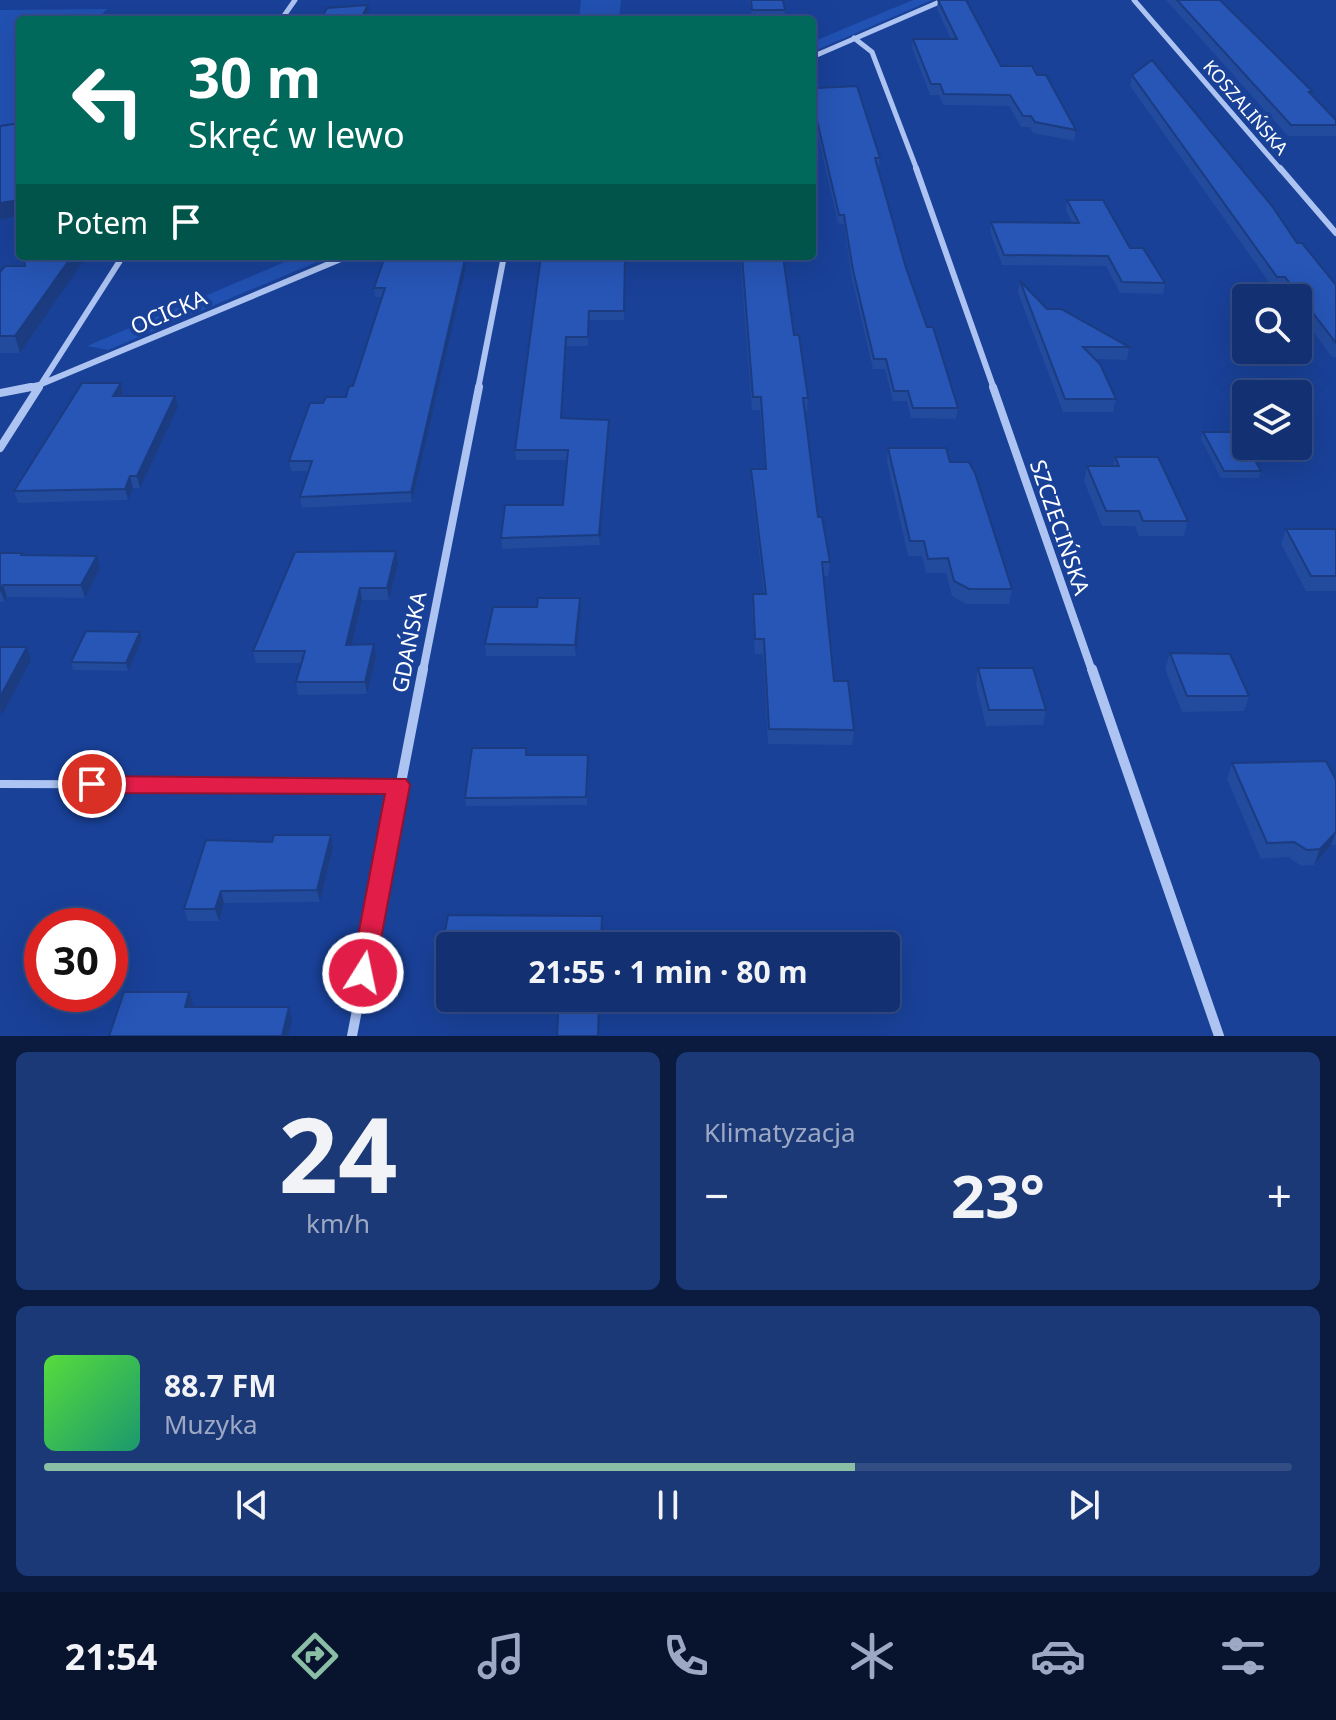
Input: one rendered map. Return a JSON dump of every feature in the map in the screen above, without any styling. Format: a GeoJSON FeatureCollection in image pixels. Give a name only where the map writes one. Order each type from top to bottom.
{"type":"FeatureCollection","features":[{"type":"Feature","properties":{"kind":"street"},"geometry":{"type":"LineString","coordinates":[[816,55],[944,0]]}},
{"type":"Feature","properties":{"kind":"street","name":"KOSZALIŃSKA"},"geometry":{"type":"LineString","coordinates":[[1134,0],[1336,233]]}},
{"type":"Feature","properties":{"kind":"street","name":"SZCZECIŃSKA"},"geometry":{"type":"LineString","coordinates":[[854,38],[872,52],[929,201],[1219,1036]]}},
{"type":"Feature","properties":{"kind":"street"},"geometry":{"type":"LineString","coordinates":[[0,448],[120,260]]}},
{"type":"Feature","properties":{"kind":"street","name":"OCICKA"},"geometry":{"type":"LineString","coordinates":[[0,393],[39,385],[338,260]]}},
{"type":"Feature","properties":{"kind":"street","name":"GDAŃSKA"},"geometry":{"type":"LineString","coordinates":[[352,1036],[398,785],[503,260]]}},
{"type":"Feature","properties":{"kind":"lane"},"geometry":{"type":"LineString","coordinates":[[0,784],[398,785]]}},
{"type":"Feature","properties":{"kind":"shaded area"},"geometry":{"type":"Polygon","coordinates":[[[581,0],[621,0],[619,16],[579,16],[581,0]]]}},
{"type":"Feature","properties":{"kind":"shaded area"},"geometry":{"type":"Polygon","coordinates":[[[913,0],[932,0],[816,50],[816,40],[913,0]]]}},
{"type":"Feature","properties":{"kind":"shaded area"},"geometry":{"type":"Polygon","coordinates":[[[107,9],[100,16],[16,16],[16,129],[0,131],[0,10],[107,9]]]}},
{"type":"Feature","properties":{"kind":"shaded area"},"geometry":{"type":"Polygon","coordinates":[[[290,260],[322,260],[108,350],[87,346],[290,260]]]}},
{"type":"Feature","properties":{"kind":"building"},"geometry":{"type":"Polygon","coordinates":[[[751,0],[783,0],[785,10],[752,10],[751,0]]]}},
{"type":"Feature","properties":{"kind":"building"},"geometry":{"type":"Polygon","coordinates":[[[938,0],[966,0],[1001,66],[1032,66],[1037,75],[1046,75],[1076,130],[1035,122],[1031,116],[1023,116],[1010,95],[944,94],[940,84],[931,84],[913,39],[957,39],[938,0]]]}},
{"type":"Feature","properties":{"kind":"building"},"geometry":{"type":"Polygon","coordinates":[[[1177,0],[1220,0],[1313,92],[1309,92],[1336,120],[1336,125],[1291,125],[1177,0]]]}},
{"type":"Feature","properties":{"kind":"building"},"geometry":{"type":"Polygon","coordinates":[[[368,5],[362,16],[322,16],[327,8],[368,5]]]}},
{"type":"Feature","properties":{"kind":"building"},"geometry":{"type":"Polygon","coordinates":[[[1152,60],[1272,206],[1297,243],[1302,243],[1336,285],[1336,343],[1312,312],[1312,284],[1290,284],[1285,277],[1277,277],[1132,75],[1152,60]]]}},
{"type":"Feature","properties":{"kind":"building"},"geometry":{"type":"Polygon","coordinates":[[[857,86],[880,158],[875,158],[906,268],[927,327],[933,327],[958,408],[913,408],[908,391],[894,391],[886,359],[874,359],[853,270],[844,215],[839,215],[816,116],[817,88],[857,86]]]}},
{"type":"Feature","properties":{"kind":"building"},"geometry":{"type":"Polygon","coordinates":[[[16,124],[16,201],[0,203],[0,126],[16,124]]]}},
{"type":"Feature","properties":{"kind":"building"},"geometry":{"type":"Polygon","coordinates":[[[1067,200],[1103,200],[1130,248],[1143,248],[1165,283],[1122,282],[1108,256],[1004,255],[991,222],[1079,223],[1067,200]]]}},
{"type":"Feature","properties":{"kind":"building"},"geometry":{"type":"Polygon","coordinates":[[[24,260],[69,260],[15,336],[0,336],[0,272],[5,266],[25,266],[24,260]]]}},
{"type":"Feature","properties":{"kind":"building"},"geometry":{"type":"Polygon","coordinates":[[[384,260],[465,260],[411,492],[300,497],[312,461],[289,461],[310,403],[323,403],[326,397],[346,397],[349,386],[353,386],[385,288],[374,288],[384,260]]]}},
{"type":"Feature","properties":{"kind":"building"},"geometry":{"type":"Polygon","coordinates":[[[540,260],[625,260],[624,311],[589,311],[588,337],[566,337],[561,418],[609,420],[599,535],[501,538],[505,505],[563,505],[568,450],[515,450],[540,260]]]}},
{"type":"Feature","properties":{"kind":"building"},"geometry":{"type":"Polygon","coordinates":[[[742,260],[784,260],[794,335],[799,335],[808,398],[803,398],[818,517],[822,517],[830,562],[822,562],[834,681],[848,681],[854,730],[769,729],[764,639],[755,639],[753,594],[766,594],[751,469],[766,469],[761,397],[753,397],[742,260]]]}},
{"type":"Feature","properties":{"kind":"building"},"geometry":{"type":"Polygon","coordinates":[[[1020,281],[1047,309],[1061,309],[1129,347],[1083,347],[1100,364],[1116,399],[1065,399],[1020,281]]]}},
{"type":"Feature","properties":{"kind":"building"},"geometry":{"type":"Polygon","coordinates":[[[82,383],[121,383],[113,396],[175,396],[137,476],[130,476],[125,489],[14,491],[82,383]]]}},
{"type":"Feature","properties":{"kind":"building"},"geometry":{"type":"Polygon","coordinates":[[[1203,432],[1232,432],[1232,460],[1255,460],[1261,471],[1224,471],[1203,432]]]}},
{"type":"Feature","properties":{"kind":"building"},"geometry":{"type":"Polygon","coordinates":[[[888,448],[946,448],[950,462],[969,462],[1012,589],[969,589],[954,581],[948,558],[928,559],[924,541],[910,541],[888,448]]]}},
{"type":"Feature","properties":{"kind":"building"},"geometry":{"type":"Polygon","coordinates":[[[1115,457],[1158,457],[1188,521],[1143,521],[1139,511],[1106,511],[1087,466],[1119,466],[1115,457]]]}},
{"type":"Feature","properties":{"kind":"building"},"geometry":{"type":"Polygon","coordinates":[[[1286,529],[1336,529],[1336,576],[1311,576],[1286,529]]]}},
{"type":"Feature","properties":{"kind":"building"},"geometry":{"type":"Polygon","coordinates":[[[396,551],[387,588],[360,588],[346,645],[374,644],[365,682],[296,682],[305,651],[253,651],[295,552],[396,551]]]}},
{"type":"Feature","properties":{"kind":"building"},"geometry":{"type":"Polygon","coordinates":[[[0,553],[97,556],[81,585],[3,585],[0,590],[0,553]]]}},
{"type":"Feature","properties":{"kind":"building"},"geometry":{"type":"Polygon","coordinates":[[[538,598],[580,598],[575,645],[485,644],[493,607],[537,607],[538,598]]]}},
{"type":"Feature","properties":{"kind":"building"},"geometry":{"type":"Polygon","coordinates":[[[86,631],[140,632],[126,663],[71,662],[86,631]]]}},
{"type":"Feature","properties":{"kind":"building"},"geometry":{"type":"Polygon","coordinates":[[[0,647],[27,647],[0,697],[0,647]]]}},
{"type":"Feature","properties":{"kind":"building"},"geometry":{"type":"Polygon","coordinates":[[[1170,653],[1230,654],[1249,696],[1187,696],[1170,653]]]}},
{"type":"Feature","properties":{"kind":"building"},"geometry":{"type":"Polygon","coordinates":[[[978,668],[1033,668],[1046,710],[989,710],[978,668]]]}},
{"type":"Feature","properties":{"kind":"building"},"geometry":{"type":"Polygon","coordinates":[[[472,748],[526,748],[526,755],[588,755],[586,797],[465,798],[472,748]]]}},
{"type":"Feature","properties":{"kind":"building"},"geometry":{"type":"Polygon","coordinates":[[[1326,761],[1336,780],[1336,832],[1320,849],[1307,850],[1294,842],[1267,843],[1232,763],[1326,761]]]}},
{"type":"Feature","properties":{"kind":"building"},"geometry":{"type":"Polygon","coordinates":[[[274,835],[331,835],[317,890],[221,891],[215,909],[184,909],[206,840],[272,842],[274,835]]]}},
{"type":"Feature","properties":{"kind":"building"},"geometry":{"type":"Polygon","coordinates":[[[448,915],[602,916],[601,932],[445,932],[448,915]]]}},
{"type":"Feature","properties":{"kind":"building"},"geometry":{"type":"Polygon","coordinates":[[[128,992],[189,992],[185,1007],[289,1007],[282,1036],[109,1036],[117,1012],[128,1012],[128,992]]]}},
{"type":"Feature","properties":{"kind":"building"},"geometry":{"type":"Polygon","coordinates":[[[558,1012],[599,1012],[598,1036],[557,1036],[558,1012]]]}},
{"type":"Feature","properties":{"kind":"route"},"geometry":{"type":"LineString","coordinates":[[92,784],[398,785],[363,973]]}}]}
